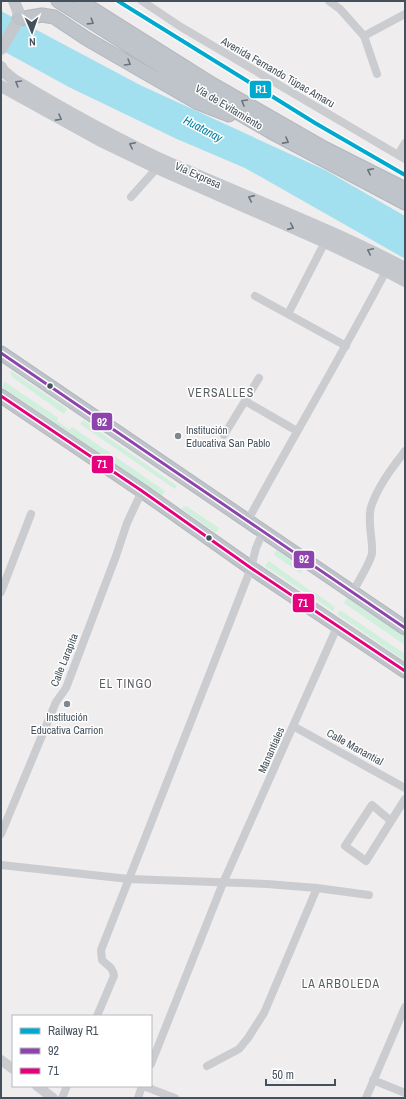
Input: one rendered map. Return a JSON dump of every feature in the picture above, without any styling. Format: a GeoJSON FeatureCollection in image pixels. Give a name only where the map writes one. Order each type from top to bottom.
{"type":"FeatureCollection","features":[{"type":"Feature","properties":{"kind":"highway","name":"Vía de Evitamiento"},"geometry":{"type":"LineString","coordinates":[[58,1],[202,92],[271,132],[405,204]]}},
{"type":"Feature","properties":{"kind":"highway","name":"Vía de Evitamiento"},"geometry":{"type":"LineString","coordinates":[[80,1],[212,84],[324,148],[405,189]]}},
{"type":"Feature","properties":{"kind":"highway"},"geometry":{"type":"LineString","coordinates":[[19,19],[42,15],[54,17],[87,39],[198,103],[271,132]]}},
{"type":"Feature","properties":{"kind":"highway"},"geometry":{"type":"LineString","coordinates":[[2,356],[248,520],[263,532],[405,628]]}},
{"type":"Feature","properties":{"kind":"highway"},"geometry":{"type":"LineString","coordinates":[[1,396],[142,491],[251,568],[405,671]]}},
{"type":"Feature","properties":{"kind":"main road"},"geometry":{"type":"LineString","coordinates":[[1,49],[19,19],[14,1]]}},
{"type":"Feature","properties":{"kind":"main road","name":"Vía Expresa"},"geometry":{"type":"LineString","coordinates":[[1,67],[3,71],[14,80],[109,134],[324,230],[405,268]]}},
{"type":"Feature","properties":{"kind":"main road","name":"Vía Expresa"},"geometry":{"type":"LineString","coordinates":[[1,86],[99,140],[157,168],[325,242],[405,281]]}},
{"type":"Feature","properties":{"kind":"street","name":"Avenida Fernando Túpac Amaru"},"geometry":{"type":"LineString","coordinates":[[142,1],[187,31],[402,157]]}},
{"type":"Feature","properties":{"kind":"street"},"geometry":{"type":"LineString","coordinates":[[329,1],[340,9],[364,36],[377,74]]}},
{"type":"Feature","properties":{"kind":"street"},"geometry":{"type":"LineString","coordinates":[[364,36],[405,14]]}},
{"type":"Feature","properties":{"kind":"street"},"geometry":{"type":"LineString","coordinates":[[402,157],[405,143]]}},
{"type":"Feature","properties":{"kind":"street"},"geometry":{"type":"LineString","coordinates":[[131,197],[157,168]]}},
{"type":"Feature","properties":{"kind":"street"},"geometry":{"type":"LineString","coordinates":[[288,314],[325,242]]}},
{"type":"Feature","properties":{"kind":"street"},"geometry":{"type":"LineString","coordinates":[[248,520],[346,346],[386,271]]}},
{"type":"Feature","properties":{"kind":"street"},"geometry":{"type":"LineString","coordinates":[[255,296],[346,346]]}},
{"type":"Feature","properties":{"kind":"street"},"geometry":{"type":"LineString","coordinates":[[224,435],[259,378]]}},
{"type":"Feature","properties":{"kind":"street"},"geometry":{"type":"LineString","coordinates":[[245,401],[297,431]]}},
{"type":"Feature","properties":{"kind":"street"},"geometry":{"type":"LineString","coordinates":[[353,592],[372,555],[370,524],[371,507],[385,477],[405,451]]}},
{"type":"Feature","properties":{"kind":"street","name":"Calle Larapita"},"geometry":{"type":"LineString","coordinates":[[1,834],[56,702],[66,688],[127,523],[142,491]]}},
{"type":"Feature","properties":{"kind":"street"},"geometry":{"type":"LineString","coordinates":[[1,592],[31,514]]}},
{"type":"Feature","properties":{"kind":"street"},"geometry":{"type":"LineString","coordinates":[[97,1015],[114,976],[111,967],[102,960],[101,950],[251,568],[256,548],[263,532]]}},
{"type":"Feature","properties":{"kind":"street","name":"Manantiales"},"geometry":{"type":"LineString","coordinates":[[152,1061],[223,883],[338,625]]}},
{"type":"Feature","properties":{"kind":"street","name":"Calle Manantial"},"geometry":{"type":"LineString","coordinates":[[293,726],[405,788]]}},
{"type":"Feature","properties":{"kind":"street"},"geometry":{"type":"LineString","coordinates":[[391,821],[372,805],[345,846],[366,861],[405,799]]}},
{"type":"Feature","properties":{"kind":"street"},"geometry":{"type":"LineString","coordinates":[[1,865],[129,879],[267,884],[317,888],[369,895]]}},
{"type":"Feature","properties":{"kind":"street"},"geometry":{"type":"LineString","coordinates":[[207,1066],[239,1049],[264,1013],[317,888]]}},
{"type":"Feature","properties":{"kind":"street"},"geometry":{"type":"LineString","coordinates":[[366,1098],[405,1007]]}},
{"type":"Feature","properties":{"kind":"street"},"geometry":{"type":"LineString","coordinates":[[1,1060],[12,1068]]}},
{"type":"Feature","properties":{"kind":"street"},"geometry":{"type":"LineString","coordinates":[[373,1080],[405,1093]]}},
{"type":"Feature","properties":{"kind":"street"},"geometry":{"type":"LineString","coordinates":[[38,1087],[53,1098]]}},
{"type":"Feature","properties":{"kind":"street"},"geometry":{"type":"LineString","coordinates":[[62,1098],[68,1087]]}},
{"type":"Feature","properties":{"kind":"street"},"geometry":{"type":"LineString","coordinates":[[138,1098],[142,1087]]}},
{"type":"Feature","properties":{"kind":"street"},"geometry":{"type":"LineString","coordinates":[[145,1087],[175,1098]]}},
{"type":"Feature","properties":{"kind":"green space"},"geometry":{"type":"Polygon","coordinates":[[[11,371],[67,409],[64,414],[12,377],[11,371]]]}},
{"type":"Feature","properties":{"kind":"green space"},"geometry":{"type":"Polygon","coordinates":[[[5,382],[58,418],[57,421],[70,430],[72,427],[165,491],[162,496],[2,387],[5,382]]]}},
{"type":"Feature","properties":{"kind":"green space"},"geometry":{"type":"Polygon","coordinates":[[[83,420],[177,486],[175,489],[80,424],[83,420]]]}},
{"type":"Feature","properties":{"kind":"green space"},"geometry":{"type":"Polygon","coordinates":[[[186,506],[219,528],[216,533],[181,508],[186,506]]]}},
{"type":"Feature","properties":{"kind":"green space"},"geometry":{"type":"Polygon","coordinates":[[[276,550],[304,569],[300,573],[274,555],[276,550]]]}},
{"type":"Feature","properties":{"kind":"green space"},"geometry":{"type":"Polygon","coordinates":[[[269,561],[335,607],[333,611],[265,566],[269,561]]]}},
{"type":"Feature","properties":{"kind":"green space"},"geometry":{"type":"Polygon","coordinates":[[[347,598],[405,637],[405,645],[344,603],[347,598]]]}},
{"type":"Feature","properties":{"kind":"green space"},"geometry":{"type":"Polygon","coordinates":[[[340,610],[405,654],[405,661],[337,614],[340,610]]]}},
{"type":"Feature","properties":{"kind":"water","name":"Huatanay"},"geometry":{"type":"Polygon","coordinates":[[[1,11],[140,85],[325,170],[405,216],[405,249],[250,161],[182,132],[72,79],[1,40],[1,11]]]}},
{"type":"Feature","properties":{"kind":"waterway","name":"Huatanay"},"geometry":{"type":"LineString","coordinates":[[1,40],[72,79],[182,132],[250,161],[405,249]]}},
{"type":"Feature","properties":{"kind":"rail line","name":"R1"},"geometry":{"type":"LineString","coordinates":[[118,1],[315,123],[405,175]]}},
{"type":"Feature","properties":{"kind":"transit line","name":"92"},"geometry":{"type":"LineString","coordinates":[[1,353],[405,628]]}},
{"type":"Feature","properties":{"kind":"transit line","name":"71"},"geometry":{"type":"LineString","coordinates":[[1,396],[142,491],[251,568],[405,671]]}},
{"type":"Feature","properties":{"kind":"place","name":"Institución Educativa San Pablo"},"geometry":{"type":"Point","coordinates":[178,436]}},
{"type":"Feature","properties":{"kind":"place","name":"Institución Educativa Carrion"},"geometry":{"type":"Point","coordinates":[67,704]}},
{"type":"Feature","properties":{"kind":"district","name":"VERSALLES"},"geometry":{"type":"Point","coordinates":[221,393]}},
{"type":"Feature","properties":{"kind":"district","name":"EL TINGO"},"geometry":{"type":"Point","coordinates":[126,684]}},
{"type":"Feature","properties":{"kind":"district","name":"LA ARBOLEDA"},"geometry":{"type":"Point","coordinates":[341,984]}}]}
